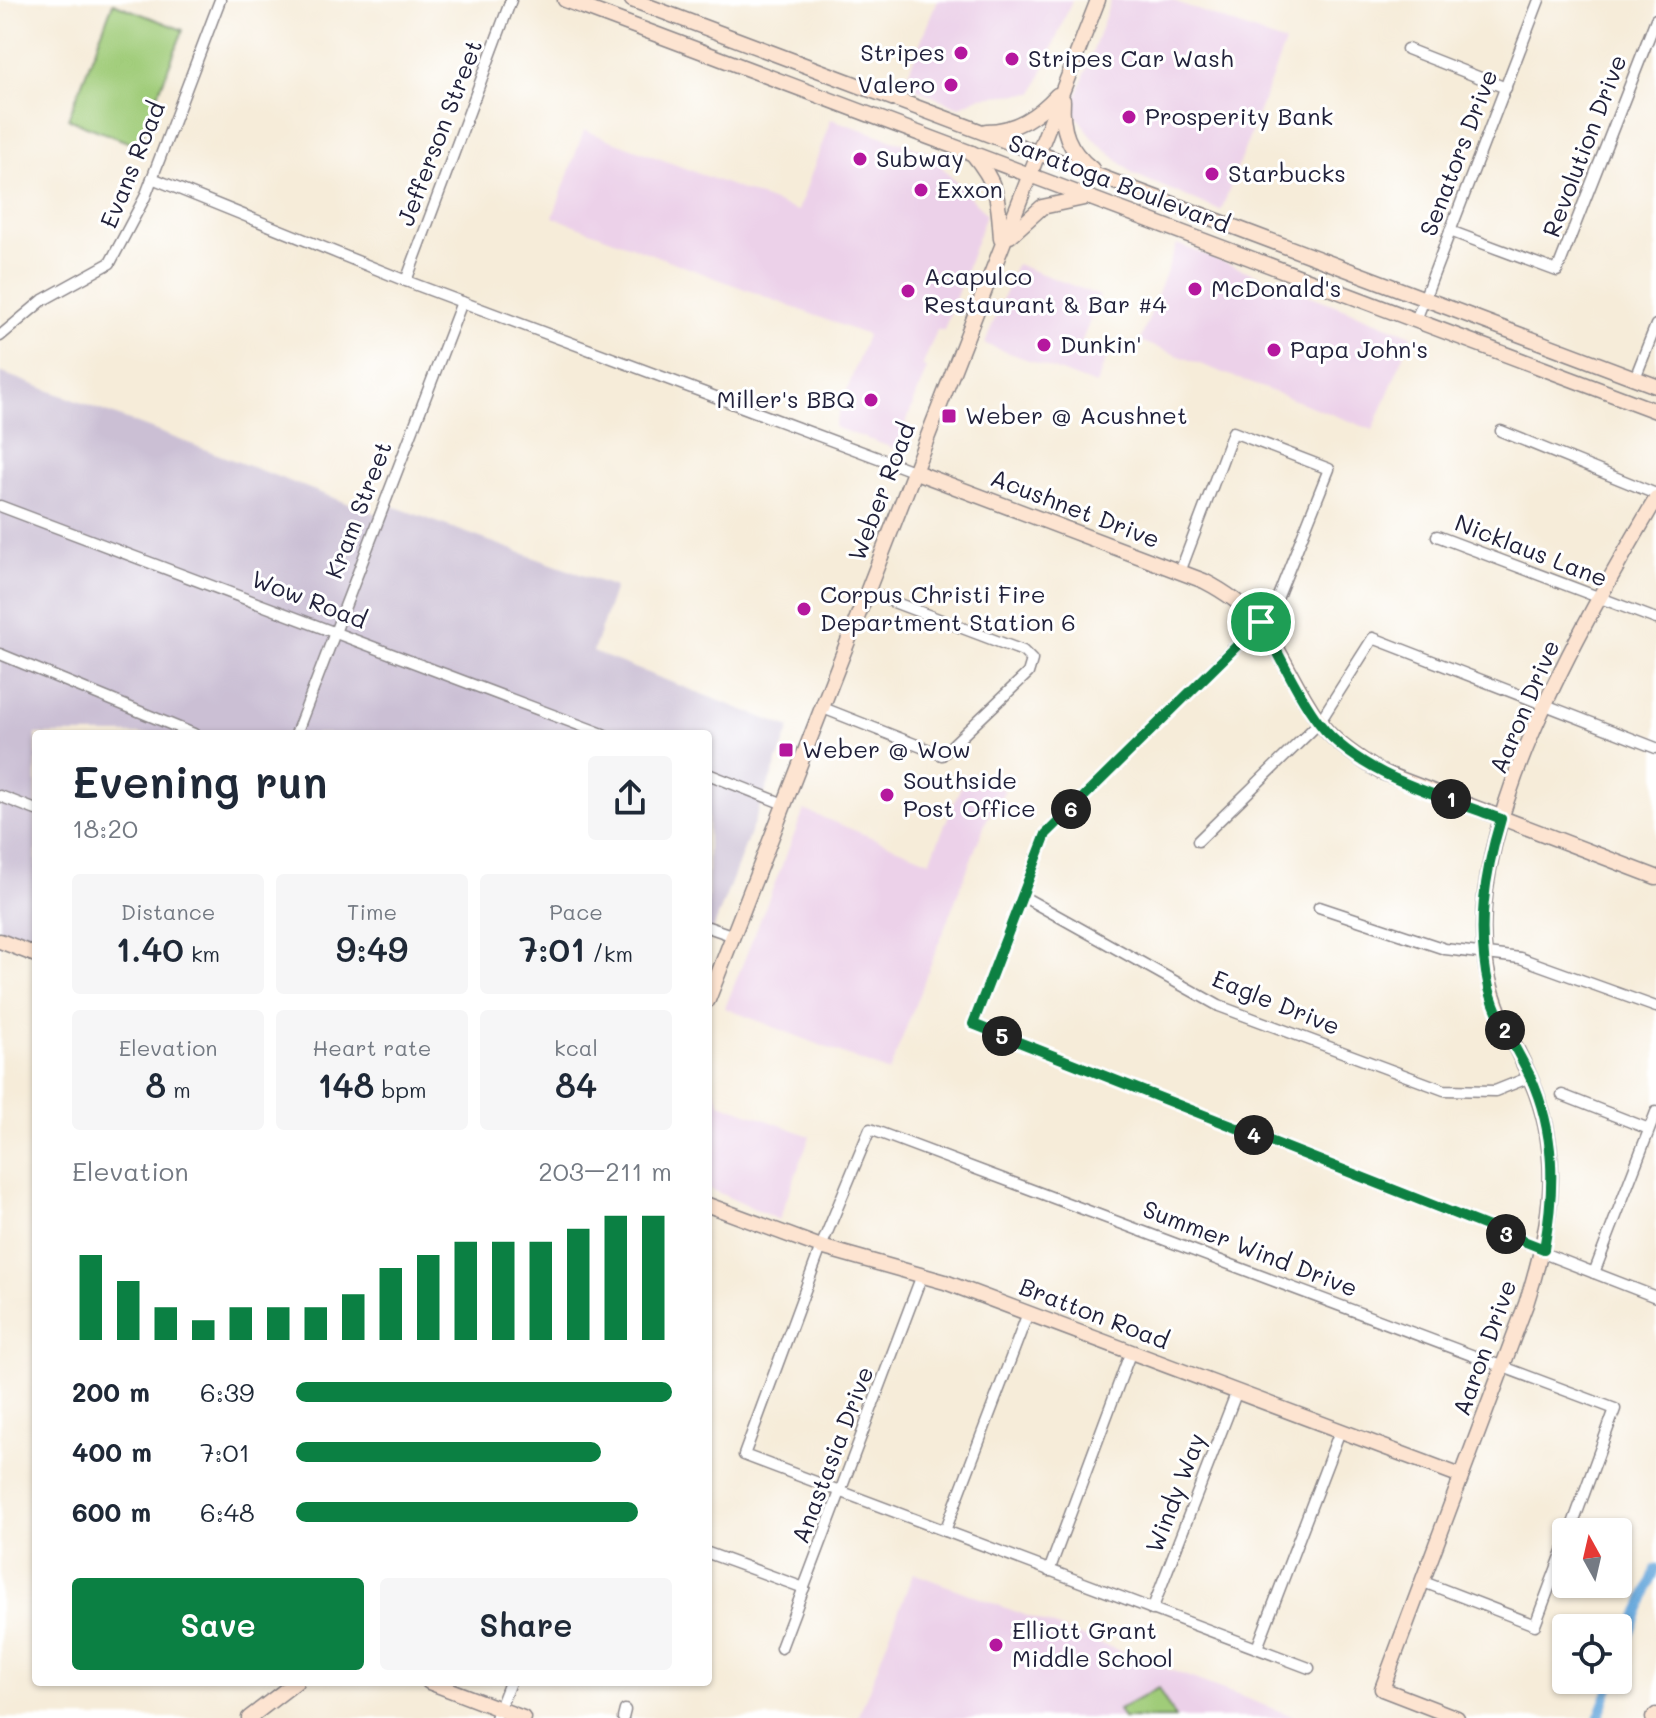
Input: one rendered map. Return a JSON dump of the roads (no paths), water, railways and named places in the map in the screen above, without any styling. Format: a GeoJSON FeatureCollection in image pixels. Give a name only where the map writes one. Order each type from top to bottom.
{"type":"FeatureCollection","features":[{"type":"Feature","properties":{"kind":"main road","name":"Saratoga Boulevard"},"geometry":{"type":"LineString","coordinates":[[565,0],[1656,411]]}},
{"type":"Feature","properties":{"kind":"main road","name":"Saratoga Boulevard"},"geometry":{"type":"LineString","coordinates":[[632,0],[1656,386]]}},
{"type":"Feature","properties":{"kind":"main road","name":"Weber Road"},"geometry":{"type":"LineString","coordinates":[[712,989],[1098,0]]}},
{"type":"Feature","properties":{"kind":"main road"},"geometry":{"type":"LineString","coordinates":[[980,131],[1014,127],[1030,120],[1063,89]]}},
{"type":"Feature","properties":{"kind":"main road"},"geometry":{"type":"LineString","coordinates":[[1063,89],[1062,115],[1066,138],[1074,152],[1101,177]]}},
{"type":"Feature","properties":{"kind":"main road"},"geometry":{"type":"LineString","coordinates":[[972,152],[993,179],[999,193],[1002,245]]}},
{"type":"Feature","properties":{"kind":"main road"},"geometry":{"type":"LineString","coordinates":[[1002,245],[1042,207],[1073,198],[1094,199]]}},
{"type":"Feature","properties":{"kind":"main road","name":"Acushnet Drive"},"geometry":{"type":"LineString","coordinates":[[913,471],[1180,572],[1233,596],[1261,622],[1319,723],[1346,748],[1379,771],[1656,877]]}},
{"type":"Feature","properties":{"kind":"main road","name":"Aaron Drive"},"geometry":{"type":"LineString","coordinates":[[1457,1718],[1382,1689],[1543,1251],[1553,1201],[1551,1144],[1543,1109],[1497,1014],[1484,954],[1482,911],[1485,880],[1501,819],[1545,704],[1598,598],[1656,496]]}},
{"type":"Feature","properties":{"kind":"main road"},"geometry":{"type":"LineString","coordinates":[[0,941],[32,953]]}},
{"type":"Feature","properties":{"kind":"main road","name":"Bratton Road"},"geometry":{"type":"LineString","coordinates":[[712,1206],[821,1247],[922,1275],[1028,1313],[1461,1476]]}},
{"type":"Feature","properties":{"kind":"main road"},"geometry":{"type":"LineString","coordinates":[[249,1718],[291,1686]]}},
{"type":"Feature","properties":{"kind":"main road"},"geometry":{"type":"LineString","coordinates":[[438,1686],[498,1713],[523,1718]]}},
{"type":"Feature","properties":{"kind":"street","name":"Evans Road"},"geometry":{"type":"LineString","coordinates":[[0,336],[18,317],[43,300],[110,263],[119,250],[152,178],[220,0]]}},
{"type":"Feature","properties":{"kind":"street","name":"Jefferson Street"},"geometry":{"type":"LineString","coordinates":[[406,281],[511,0]]}},
{"type":"Feature","properties":{"kind":"street","name":"Senators Drive"},"geometry":{"type":"LineString","coordinates":[[1416,320],[1539,0]]}},
{"type":"Feature","properties":{"kind":"street","name":"Revolution Drive"},"geometry":{"type":"LineString","coordinates":[[1450,231],[1557,271],[1656,19]]}},
{"type":"Feature","properties":{"kind":"street"},"geometry":{"type":"LineString","coordinates":[[1407,49],[1506,88]]}},
{"type":"Feature","properties":{"kind":"street","name":"Acushnet Drive"},"geometry":{"type":"LineString","coordinates":[[152,178],[406,281],[913,471]]}},
{"type":"Feature","properties":{"kind":"street","name":"Kram Street"},"geometry":{"type":"LineString","coordinates":[[297,730],[462,302]]}},
{"type":"Feature","properties":{"kind":"street"},"geometry":{"type":"LineString","coordinates":[[1635,378],[1656,325]]}},
{"type":"Feature","properties":{"kind":"street"},"geometry":{"type":"LineString","coordinates":[[1501,431],[1656,496]]}},
{"type":"Feature","properties":{"kind":"street"},"geometry":{"type":"LineString","coordinates":[[1180,572],[1233,432],[1329,469],[1280,599],[1261,622],[1046,834],[973,1024],[1656,1297]]}},
{"type":"Feature","properties":{"kind":"street","name":"Wow Road"},"geometry":{"type":"LineString","coordinates":[[0,506],[593,730]]}},
{"type":"Feature","properties":{"kind":"street","name":"Nicklaus Lane"},"geometry":{"type":"LineString","coordinates":[[1437,536],[1656,619]]}},
{"type":"Feature","properties":{"kind":"street"},"geometry":{"type":"LineString","coordinates":[[823,708],[942,755],[1028,673],[1032,660],[1023,651],[867,592]]}},
{"type":"Feature","properties":{"kind":"street"},"geometry":{"type":"LineString","coordinates":[[1198,841],[1319,723],[1373,638],[1656,748]]}},
{"type":"Feature","properties":{"kind":"street"},"geometry":{"type":"LineString","coordinates":[[0,654],[184,730]]}},
{"type":"Feature","properties":{"kind":"street"},"geometry":{"type":"LineString","coordinates":[[712,776],[784,804]]}},
{"type":"Feature","properties":{"kind":"street"},"geometry":{"type":"LineString","coordinates":[[0,796],[32,808]]}},
{"type":"Feature","properties":{"kind":"street","name":"Eagle Drive"},"geometry":{"type":"LineString","coordinates":[[1022,896],[1219,1006],[1444,1090],[1495,1091],[1530,1077]]}},
{"type":"Feature","properties":{"kind":"street"},"geometry":{"type":"LineString","coordinates":[[1319,907],[1445,949],[1520,958],[1656,1007]]}},
{"type":"Feature","properties":{"kind":"street"},"geometry":{"type":"LineString","coordinates":[[712,928],[731,935]]}},
{"type":"Feature","properties":{"kind":"street"},"geometry":{"type":"LineString","coordinates":[[1562,1095],[1649,1129]]}},
{"type":"Feature","properties":{"kind":"street"},"geometry":{"type":"LineString","coordinates":[[1594,1273],[1656,1112]]}},
{"type":"Feature","properties":{"kind":"street","name":"Summer Wind Drive"},"geometry":{"type":"LineString","coordinates":[[821,1247],[870,1129],[1615,1409],[1575,1518]]}},
{"type":"Feature","properties":{"kind":"street"},"geometry":{"type":"LineString","coordinates":[[821,1247],[744,1455],[1309,1668]]}},
{"type":"Feature","properties":{"kind":"street","name":"Anastasia Drive"},"geometry":{"type":"LineString","coordinates":[[781,1648],[922,1275]]}},
{"type":"Feature","properties":{"kind":"street"},"geometry":{"type":"LineString","coordinates":[[945,1531],[1028,1313]]}},
{"type":"Feature","properties":{"kind":"street"},"geometry":{"type":"LineString","coordinates":[[1049,1571],[1131,1351]]}},
{"type":"Feature","properties":{"kind":"street","name":"Windy Way"},"geometry":{"type":"LineString","coordinates":[[1152,1610],[1237,1391]]}},
{"type":"Feature","properties":{"kind":"street"},"geometry":{"type":"LineString","coordinates":[[1257,1648],[1340,1431]]}},
{"type":"Feature","properties":{"kind":"street"},"geometry":{"type":"LineString","coordinates":[[712,1554],[804,1588]]}},
{"type":"Feature","properties":{"kind":"street"},"geometry":{"type":"LineString","coordinates":[[1421,1581],[1535,1625],[1552,1580]]}},
{"type":"Feature","properties":{"kind":"street"},"geometry":{"type":"LineString","coordinates":[[498,1713],[508,1686]]}},
{"type":"Feature","properties":{"kind":"waterway"},"geometry":{"type":"LineString","coordinates":[[1632,1630],[1656,1568]]}},
{"type":"Feature","properties":{"kind":"waterway"},"geometry":{"type":"LineString","coordinates":[[1598,1718],[1607,1694]]}},
{"type":"Feature","properties":{"kind":"place","name":"Stripes"},"geometry":{"type":"Point","coordinates":[961,53]}},
{"type":"Feature","properties":{"kind":"place","name":"Stripes Car Wash"},"geometry":{"type":"Point","coordinates":[1012,59]}},
{"type":"Feature","properties":{"kind":"place","name":"Valero"},"geometry":{"type":"Point","coordinates":[951,85]}},
{"type":"Feature","properties":{"kind":"place","name":"Prosperity Bank"},"geometry":{"type":"Point","coordinates":[1129,117]}},
{"type":"Feature","properties":{"kind":"place","name":"Subway"},"geometry":{"type":"Point","coordinates":[860,159]}},
{"type":"Feature","properties":{"kind":"place","name":"Starbucks"},"geometry":{"type":"Point","coordinates":[1212,174]}},
{"type":"Feature","properties":{"kind":"place","name":"Exxon"},"geometry":{"type":"Point","coordinates":[921,190]}},
{"type":"Feature","properties":{"kind":"place","name":"McDonald's"},"geometry":{"type":"Point","coordinates":[1195,289]}},
{"type":"Feature","properties":{"kind":"place","name":"Acapulco Restaurant & Bar #4"},"geometry":{"type":"Point","coordinates":[908,291]}},
{"type":"Feature","properties":{"kind":"place","name":"Dunkin'"},"geometry":{"type":"Point","coordinates":[1044,345]}},
{"type":"Feature","properties":{"kind":"place","name":"Papa John's"},"geometry":{"type":"Point","coordinates":[1274,350]}},
{"type":"Feature","properties":{"kind":"place","name":"Miller's BBQ"},"geometry":{"type":"Point","coordinates":[871,400]}},
{"type":"Feature","properties":{"kind":"place","name":"Weber @ Acushnet"},"geometry":{"type":"Point","coordinates":[949,416]}},
{"type":"Feature","properties":{"kind":"place","name":"Corpus Christi Fire Department Station 6"},"geometry":{"type":"Point","coordinates":[804,609]}},
{"type":"Feature","properties":{"kind":"place","name":"Weber @ Wow"},"geometry":{"type":"Point","coordinates":[786,750]}},
{"type":"Feature","properties":{"kind":"place","name":"Southside Post Office"},"geometry":{"type":"Point","coordinates":[887,795]}},
{"type":"Feature","properties":{"kind":"place","name":"Elliott Grant Middle School"},"geometry":{"type":"Point","coordinates":[996,1645]}}]}
